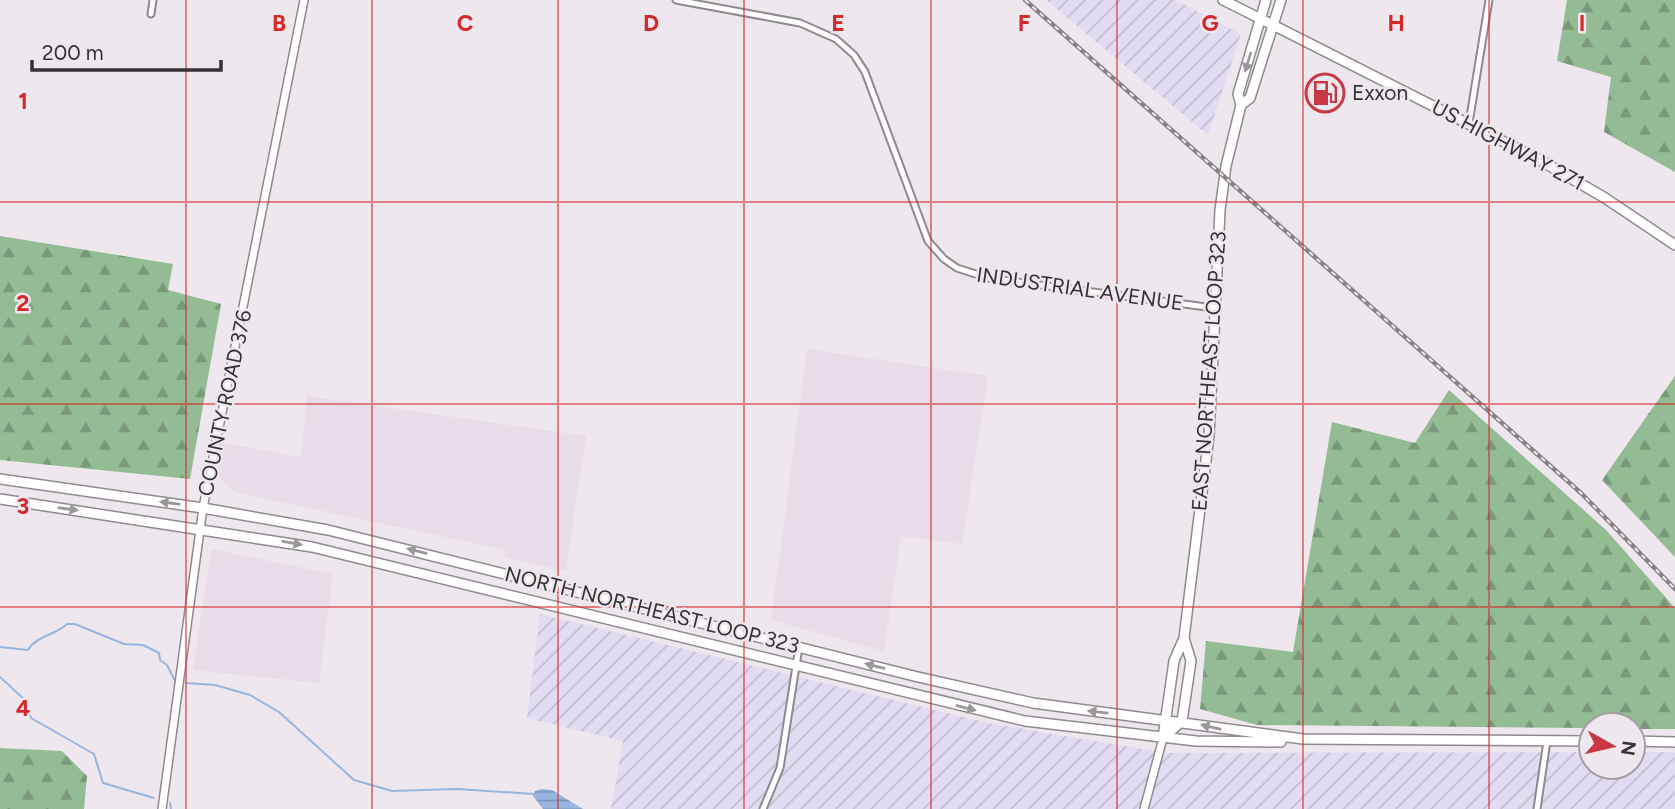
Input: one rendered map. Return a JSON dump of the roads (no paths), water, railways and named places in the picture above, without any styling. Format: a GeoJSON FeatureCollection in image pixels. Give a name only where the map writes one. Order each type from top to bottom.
{"type":"FeatureCollection","features":[{"type":"Feature","properties":{"kind":"main road","name":"US HIGHWAY 271"},"geometry":{"type":"LineString","coordinates":[[1223,0],[1469,123],[1605,198],[1675,245]]}},
{"type":"Feature","properties":{"kind":"main road","name":"EAST NORTHEAST LOOP 323"},"geometry":{"type":"LineString","coordinates":[[1163,738],[1174,661],[1184,638],[1209,436],[1221,198],[1241,105],[1238,94],[1266,0]]}},
{"type":"Feature","properties":{"kind":"main road","name":"EAST NORTHEAST LOOP 323"},"geometry":{"type":"LineString","coordinates":[[1241,105],[1250,98],[1281,0]]}},
{"type":"Feature","properties":{"kind":"main road","name":"NORTH NORTHEAST LOOP 323"},"geometry":{"type":"LineString","coordinates":[[0,479],[203,508],[328,530],[1007,698],[1182,721],[1234,732],[1303,739]]}},
{"type":"Feature","properties":{"kind":"main road","name":"NORTH NORTHEAST LOOP 323"},"geometry":{"type":"LineString","coordinates":[[0,499],[200,527],[312,547],[1003,717],[1205,741],[1577,741]]}},
{"type":"Feature","properties":{"kind":"main road"},"geometry":{"type":"LineString","coordinates":[[444,578],[449,559]]}},
{"type":"Feature","properties":{"kind":"main road"},"geometry":{"type":"LineString","coordinates":[[729,649],[734,631]]}},
{"type":"Feature","properties":{"kind":"main road","name":"EAST NORTHEAST LOOP 323"},"geometry":{"type":"LineString","coordinates":[[1182,721],[1191,661],[1184,638]]}},
{"type":"Feature","properties":{"kind":"main road"},"geometry":{"type":"LineString","coordinates":[[1003,717],[1007,698]]}},
{"type":"Feature","properties":{"kind":"main road"},"geometry":{"type":"LineString","coordinates":[[1163,738],[1182,721]]}},
{"type":"Feature","properties":{"kind":"main road"},"geometry":{"type":"LineString","coordinates":[[1647,741],[1675,741]]}},
{"type":"Feature","properties":{"kind":"street"},"geometry":{"type":"LineString","coordinates":[[151,13],[153,0]]}},
{"type":"Feature","properties":{"kind":"street","name":"COUNTY ROAD 376"},"geometry":{"type":"LineString","coordinates":[[162,809],[203,508],[304,0]]}},
{"type":"Feature","properties":{"kind":"street","name":"INDUSTRIAL AVENUE"},"geometry":{"type":"LineString","coordinates":[[676,0],[800,23],[828,34],[849,50],[868,79],[928,241],[957,268],[1012,282],[1214,308]]}},
{"type":"Feature","properties":{"kind":"street"},"geometry":{"type":"LineString","coordinates":[[1469,123],[1489,0]]}},
{"type":"Feature","properties":{"kind":"street"},"geometry":{"type":"LineString","coordinates":[[763,809],[780,768],[799,648]]}},
{"type":"Feature","properties":{"kind":"street"},"geometry":{"type":"LineString","coordinates":[[1144,809],[1163,738]]}},
{"type":"Feature","properties":{"kind":"street"},"geometry":{"type":"LineString","coordinates":[[1537,809],[1547,741]]}},
{"type":"Feature","properties":{"kind":"water"},"geometry":{"type":"Polygon","coordinates":[[[552,790],[583,809],[543,809],[533,796],[535,791],[552,790]]]}},
{"type":"Feature","properties":{"kind":"waterway"},"geometry":{"type":"LineString","coordinates":[[0,647],[28,650],[36,642],[67,624],[75,624],[124,644],[143,645],[159,653],[160,660],[167,665],[175,681]]}},
{"type":"Feature","properties":{"kind":"waterway"},"geometry":{"type":"LineString","coordinates":[[0,677],[26,701],[31,718],[94,754],[103,783],[154,798]]}},
{"type":"Feature","properties":{"kind":"waterway"},"geometry":{"type":"LineString","coordinates":[[186,683],[215,685],[250,695],[279,712],[354,780],[392,791],[457,789],[534,794]]}},
{"type":"Feature","properties":{"kind":"waterway"},"geometry":{"type":"LineString","coordinates":[[170,803],[171,809]]}},
{"type":"Feature","properties":{"kind":"railway"},"geometry":{"type":"LineString","coordinates":[[1025,0],[1581,493],[1675,589]]}},
{"type":"Feature","properties":{"kind":"place","name":"Exxon"},"geometry":{"type":"Point","coordinates":[1325,93]}}]}
